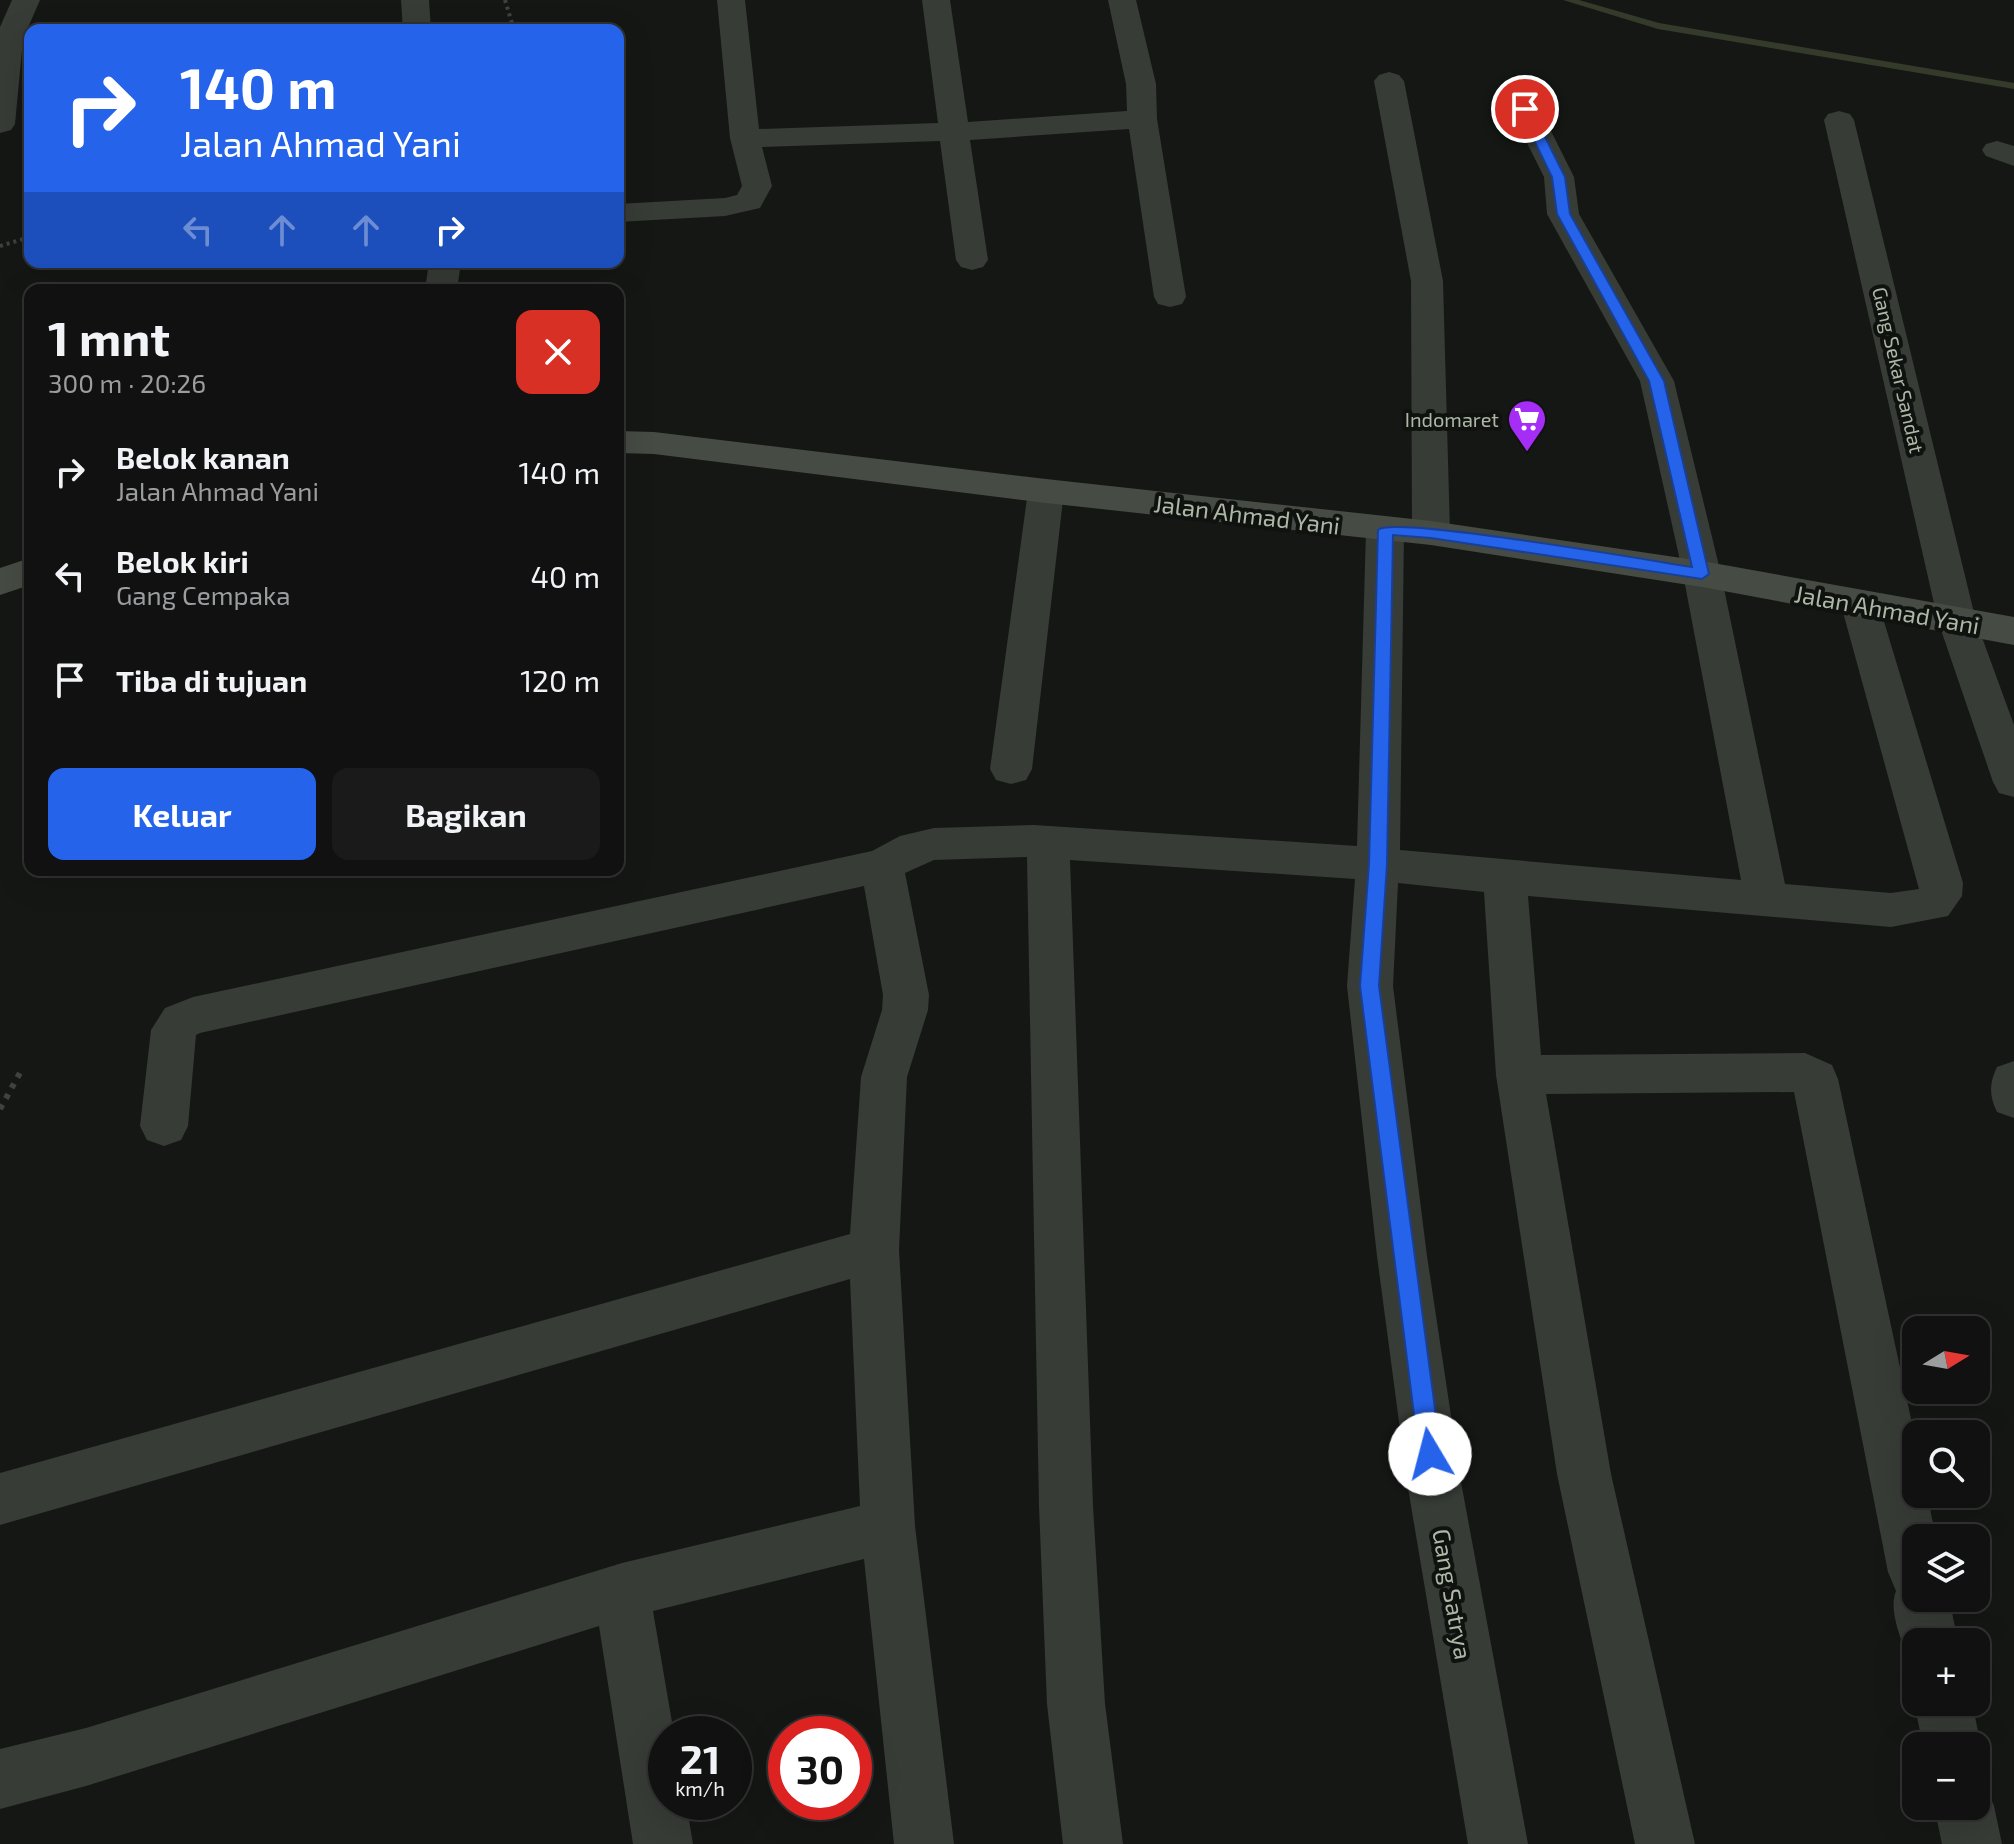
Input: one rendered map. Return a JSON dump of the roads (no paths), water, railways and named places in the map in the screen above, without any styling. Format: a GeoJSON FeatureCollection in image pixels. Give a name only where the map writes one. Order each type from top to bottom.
{"type":"FeatureCollection","features":[{"type":"Feature","properties":{"kind":"main road","name":"Jalan Ahmad Yani"},"geometry":{"type":"LineString","coordinates":[[624,442],[654,443],[1408,531],[1702,574],[2014,631]]}},
{"type":"Feature","properties":{"kind":"street"},"geometry":{"type":"LineString","coordinates":[[0,124],[9,39],[26,0]]}},
{"type":"Feature","properties":{"kind":"street"},"geometry":{"type":"LineString","coordinates":[[415,0],[417,24]]}},
{"type":"Feature","properties":{"kind":"street"},"geometry":{"type":"LineString","coordinates":[[624,213],[725,207],[749,201],[757,186],[745,138],[731,0]]}},
{"type":"Feature","properties":{"kind":"street"},"geometry":{"type":"LineString","coordinates":[[936,0],[972,260]]}},
{"type":"Feature","properties":{"kind":"street"},"geometry":{"type":"LineString","coordinates":[[1122,0],[1141,84],[1142,119],[1170,297]]}},
{"type":"Feature","properties":{"kind":"street","name":"Gang Satrya"},"geometry":{"type":"LineString","coordinates":[[1389,81],[1427,281],[1370,986],[1402,1256],[1434,1482],[1498,1844]]}},
{"type":"Feature","properties":{"kind":"street"},"geometry":{"type":"LineString","coordinates":[[1525,109],[1559,177],[1559,197],[1568,225],[1657,381],[1702,574],[1767,901]]}},
{"type":"Feature","properties":{"kind":"street"},"geometry":{"type":"LineString","coordinates":[[745,138],[954,132],[1142,119]]}},
{"type":"Feature","properties":{"kind":"street","name":"Gang Sekar Sandat"},"geometry":{"type":"LineString","coordinates":[[1839,120],[1957,621],[2014,782]]}},
{"type":"Feature","properties":{"kind":"street"},"geometry":{"type":"LineString","coordinates":[[1011,769],[1046,491]]}},
{"type":"Feature","properties":{"kind":"street"},"geometry":{"type":"LineString","coordinates":[[164,1126],[174,1030],[181,1021],[193,1016],[882,865],[915,848],[934,844],[1048,841],[1378,864],[1767,901],[1908,910],[1933,904],[1940,896],[1941,883],[1860,605]]}},
{"type":"Feature","properties":{"kind":"street"},"geometry":{"type":"LineString","coordinates":[[1048,841],[1066,1506],[1076,1704],[1093,1844]]}},
{"type":"Feature","properties":{"kind":"street"},"geometry":{"type":"LineString","coordinates":[[882,865],[906,995],[905,1010],[884,1077],[874,1250],[888,1526],[924,1844]]}},
{"type":"Feature","properties":{"kind":"street"},"geometry":{"type":"LineString","coordinates":[[1505,877],[1519,1075],[1584,1474],[1665,1844]]}},
{"type":"Feature","properties":{"kind":"street"},"geometry":{"type":"LineString","coordinates":[[1519,1075],[1789,1072],[1811,1075],[1815,1079],[1906,1524]]}},
{"type":"Feature","properties":{"kind":"street"},"geometry":{"type":"LineString","coordinates":[[2014,1081],[2014,1098]]}},
{"type":"Feature","properties":{"kind":"street"},"geometry":{"type":"LineString","coordinates":[[0,1499],[874,1250]]}},
{"type":"Feature","properties":{"kind":"street"},"geometry":{"type":"LineString","coordinates":[[0,1779],[86,1757],[622,1591],[888,1526]]}},
{"type":"Feature","properties":{"kind":"street"},"geometry":{"type":"LineString","coordinates":[[622,1591],[663,1844]]}},
{"type":"Feature","properties":{"kind":"street"},"geometry":{"type":"LineString","coordinates":[[1967,1820],[1972,1844]]}},
{"type":"Feature","properties":{"kind":"waterway"},"geometry":{"type":"LineString","coordinates":[[1568,0],[1658,26],[2014,86]]}},
{"type":"Feature","properties":{"kind":"place","name":"Indomaret"},"geometry":{"type":"Point","coordinates":[1527,453]}}]}
